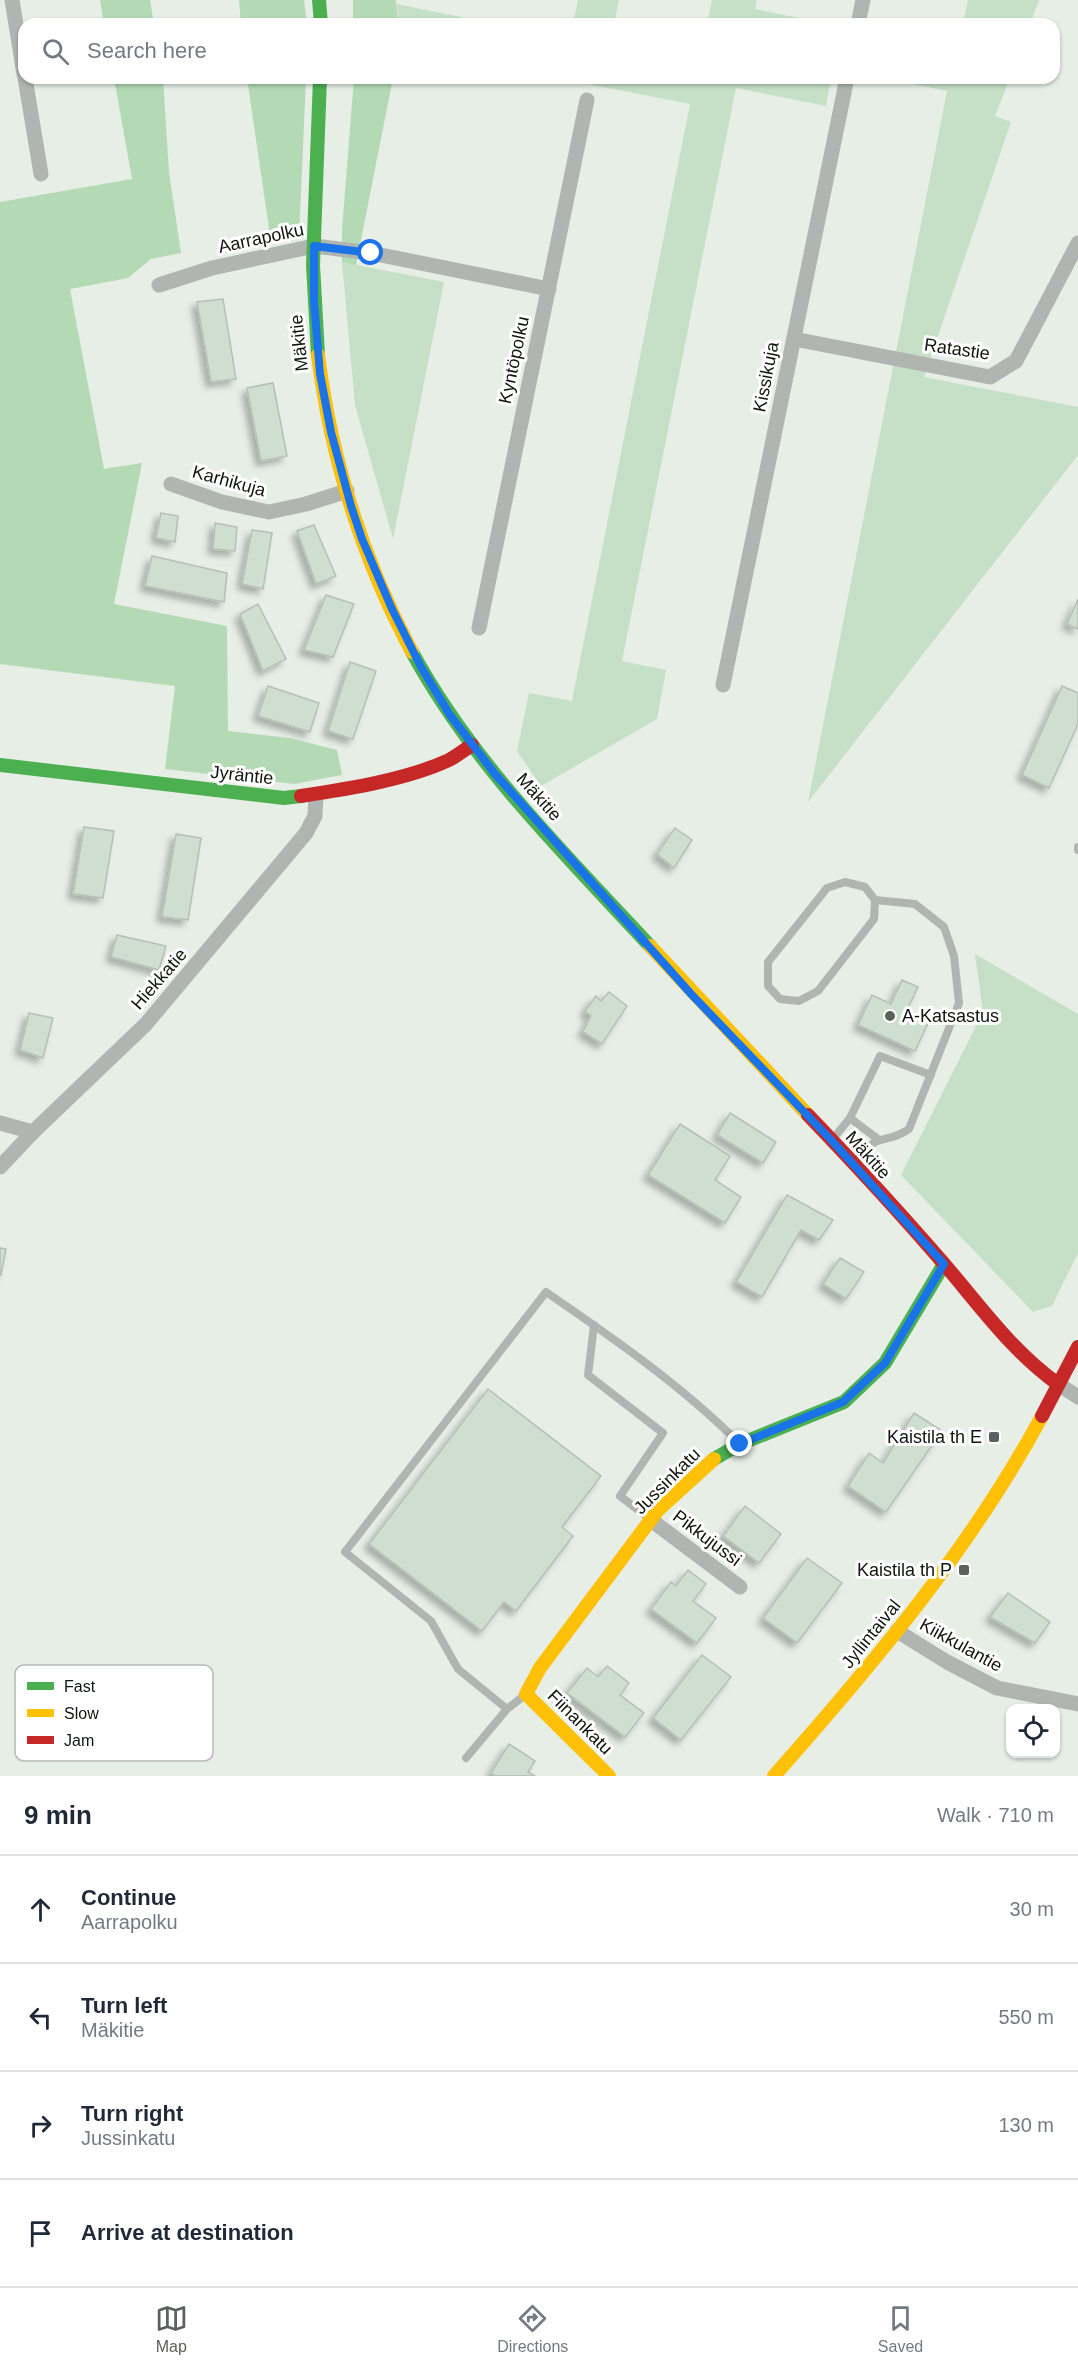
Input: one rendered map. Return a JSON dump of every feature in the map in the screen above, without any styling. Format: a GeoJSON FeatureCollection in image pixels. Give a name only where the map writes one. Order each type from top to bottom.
{"type":"FeatureCollection","features":[{"type":"Feature","properties":{"kind":"street"},"geometry":{"type":"LineString","coordinates":[[12,0],[18,38]]}},
{"type":"Feature","properties":{"kind":"street"},"geometry":{"type":"LineString","coordinates":[[319,0],[320,18]]}},
{"type":"Feature","properties":{"kind":"street"},"geometry":{"type":"LineString","coordinates":[[859,18],[863,0]]}},
{"type":"Feature","properties":{"kind":"street"},"geometry":{"type":"LineString","coordinates":[[25,84],[41,174]]}},
{"type":"Feature","properties":{"kind":"street","name":"Mäkitie"},"geometry":{"type":"LineString","coordinates":[[320,84],[314,302],[320,374],[331,432],[362,539],[392,609],[421,667],[450,715],[495,774],[692,995],[832,1141],[944,1264],[1018,1354],[1036,1370],[1058,1384]]}},
{"type":"Feature","properties":{"kind":"street","name":"Kissikuja"},"geometry":{"type":"LineString","coordinates":[[723,685],[846,84]]}},
{"type":"Feature","properties":{"kind":"street","name":"Kyntöpolku"},"geometry":{"type":"LineString","coordinates":[[479,628],[587,100]]}},
{"type":"Feature","properties":{"kind":"street","name":"Ratastie"},"geometry":{"type":"LineString","coordinates":[[794,339],[990,378],[1016,361],[1078,243]]}},
{"type":"Feature","properties":{"kind":"street","name":"Aarrapolku"},"geometry":{"type":"LineString","coordinates":[[159,285],[212,268],[314,246],[371,253],[549,289]]}},
{"type":"Feature","properties":{"kind":"street","name":"Karhikuja"},"geometry":{"type":"LineString","coordinates":[[171,484],[222,502],[269,512],[306,504],[347,491]]}},
{"type":"Feature","properties":{"kind":"street","name":"Jyräntie"},"geometry":{"type":"LineString","coordinates":[[0,765],[284,798],[354,788],[410,773],[448,759],[472,745]]}},
{"type":"Feature","properties":{"kind":"street","name":"Hiekkatie"},"geometry":{"type":"LineString","coordinates":[[0,1167],[33,1132],[146,1024],[203,958],[306,833],[315,816],[315,795]]}},
{"type":"Feature","properties":{"kind":"street"},"geometry":{"type":"LineString","coordinates":[[0,1123],[33,1132]]}},
{"type":"Feature","properties":{"kind":"street","name":"Jussinkatu"},"geometry":{"type":"LineString","coordinates":[[526,1694],[540,1668],[651,1520],[708,1462],[740,1444],[843,1402],[885,1363],[944,1264]]}},
{"type":"Feature","properties":{"kind":"street","name":"Jyllintaival"},"geometry":{"type":"LineString","coordinates":[[774,1776],[897,1631],[997,1492],[1078,1347]]}},
{"type":"Feature","properties":{"kind":"street"},"geometry":{"type":"LineString","coordinates":[[1058,1384],[1078,1397]]}},
{"type":"Feature","properties":{"kind":"street","name":"Pikkujussi"},"geometry":{"type":"LineString","coordinates":[[651,1520],[740,1587]]}},
{"type":"Feature","properties":{"kind":"street","name":"Kiikkulantie"},"geometry":{"type":"LineString","coordinates":[[897,1631],[947,1662],[997,1688],[1078,1704]]}},
{"type":"Feature","properties":{"kind":"street","name":"Fiinankatu"},"geometry":{"type":"LineString","coordinates":[[526,1694],[609,1776]]}},
{"type":"Feature","properties":{"kind":"lane"},"geometry":{"type":"LineString","coordinates":[[853,1165],[864,1151],[879,1140],[888,1140],[909,1129],[959,1003],[954,956],[944,927],[915,904],[875,900],[865,887],[845,882],[827,888],[768,962],[768,986],[780,999],[799,1001],[818,991],[874,919],[875,900]]}},
{"type":"Feature","properties":{"kind":"lane"},"geometry":{"type":"LineString","coordinates":[[832,1141],[850,1118],[880,1056],[931,1075]]}},
{"type":"Feature","properties":{"kind":"lane"},"geometry":{"type":"LineString","coordinates":[[850,1118],[879,1140]]}},
{"type":"Feature","properties":{"kind":"lane"},"geometry":{"type":"LineString","coordinates":[[507,1709],[458,1669],[431,1621],[345,1552],[546,1292],[633,1352],[696,1403],[740,1444]]}},
{"type":"Feature","properties":{"kind":"lane"},"geometry":{"type":"LineString","coordinates":[[594,1325],[588,1375],[663,1433],[620,1496],[651,1520]]}},
{"type":"Feature","properties":{"kind":"lane"},"geometry":{"type":"LineString","coordinates":[[466,1758],[507,1709],[526,1694]]}},
{"type":"Feature","properties":{"kind":"green space"},"geometry":{"type":"Polygon","coordinates":[[[100,0],[150,0],[153,18],[103,18],[100,0]]]}},
{"type":"Feature","properties":{"kind":"green space"},"geometry":{"type":"Polygon","coordinates":[[[239,0],[304,0],[306,18],[240,18],[239,0]]]}},
{"type":"Feature","properties":{"kind":"green space"},"geometry":{"type":"Polygon","coordinates":[[[353,0],[396,0],[398,18],[353,18],[353,0]]]}},
{"type":"Feature","properties":{"kind":"green space"},"geometry":{"type":"Polygon","coordinates":[[[578,0],[619,0],[615,18],[574,18],[578,0]]]}},
{"type":"Feature","properties":{"kind":"green space"},"geometry":{"type":"Polygon","coordinates":[[[712,0],[757,0],[755,9],[799,18],[708,18],[712,0]]]}},
{"type":"Feature","properties":{"kind":"green space"},"geometry":{"type":"Polygon","coordinates":[[[968,0],[1039,0],[1032,18],[964,18],[968,0]]]}},
{"type":"Feature","properties":{"kind":"green space"},"geometry":{"type":"Polygon","coordinates":[[[397,4],[466,18],[398,18],[397,4]]]}},
{"type":"Feature","properties":{"kind":"green space"},"geometry":{"type":"Polygon","coordinates":[[[115,84],[163,84],[169,172],[181,253],[151,259],[128,278],[70,289],[104,469],[142,463],[114,604],[227,626],[228,731],[290,738],[337,750],[342,775],[294,784],[165,769],[175,686],[0,664],[0,202],[132,179],[115,84]]]}},
{"type":"Feature","properties":{"kind":"green space"},"geometry":{"type":"Polygon","coordinates":[[[248,84],[306,84],[299,240],[271,242],[248,84]]]}},
{"type":"Feature","properties":{"kind":"green space"},"geometry":{"type":"Polygon","coordinates":[[[354,84],[392,84],[356,265],[342,262],[342,229],[354,84]]]}},
{"type":"Feature","properties":{"kind":"green space"},"geometry":{"type":"Polygon","coordinates":[[[588,84],[830,84],[826,106],[736,88],[622,661],[666,670],[657,719],[541,786],[517,751],[529,693],[572,701],[690,104],[588,84]]]}},
{"type":"Feature","properties":{"kind":"green space"},"geometry":{"type":"Polygon","coordinates":[[[913,84],[1008,84],[995,116],[1011,122],[924,377],[1078,407],[1078,455],[808,802],[947,91],[913,84]]]}},
{"type":"Feature","properties":{"kind":"green space"},"geometry":{"type":"Polygon","coordinates":[[[342,262],[444,282],[393,539],[355,405],[342,262]]]}},
{"type":"Feature","properties":{"kind":"green space"},"geometry":{"type":"Polygon","coordinates":[[[975,954],[1078,1014],[1078,1253],[1052,1306],[1033,1312],[901,1175],[983,1012],[975,954]]]}},
{"type":"Feature","properties":{"kind":"building"},"geometry":{"type":"Polygon","coordinates":[[[223,299],[236,379],[211,382],[197,302],[223,299]]]}},
{"type":"Feature","properties":{"kind":"building"},"geometry":{"type":"Polygon","coordinates":[[[273,383],[287,456],[261,461],[247,388],[273,383]]]}},
{"type":"Feature","properties":{"kind":"building"},"geometry":{"type":"Polygon","coordinates":[[[161,513],[178,516],[175,542],[156,538],[161,513]]]}},
{"type":"Feature","properties":{"kind":"building"},"geometry":{"type":"Polygon","coordinates":[[[215,523],[237,527],[235,551],[213,549],[215,523]]]}},
{"type":"Feature","properties":{"kind":"building"},"geometry":{"type":"Polygon","coordinates":[[[314,525],[336,576],[316,584],[297,531],[314,525]]]}},
{"type":"Feature","properties":{"kind":"building"},"geometry":{"type":"Polygon","coordinates":[[[252,530],[272,533],[263,589],[242,584],[252,530]]]}},
{"type":"Feature","properties":{"kind":"building"},"geometry":{"type":"Polygon","coordinates":[[[152,556],[227,573],[224,602],[145,586],[152,556]]]}},
{"type":"Feature","properties":{"kind":"building"},"geometry":{"type":"Polygon","coordinates":[[[326,595],[354,604],[333,657],[304,650],[326,595]]]}},
{"type":"Feature","properties":{"kind":"building"},"geometry":{"type":"Polygon","coordinates":[[[1078,599],[1078,629],[1067,624],[1078,599]]]}},
{"type":"Feature","properties":{"kind":"building"},"geometry":{"type":"Polygon","coordinates":[[[258,604],[286,659],[263,671],[240,614],[258,604]]]}},
{"type":"Feature","properties":{"kind":"building"},"geometry":{"type":"Polygon","coordinates":[[[350,662],[376,671],[353,739],[328,731],[350,662]]]}},
{"type":"Feature","properties":{"kind":"building"},"geometry":{"type":"Polygon","coordinates":[[[268,686],[319,703],[310,732],[258,716],[268,686]]]}},
{"type":"Feature","properties":{"kind":"building"},"geometry":{"type":"Polygon","coordinates":[[[1062,686],[1078,693],[1078,724],[1049,788],[1022,775],[1062,686]]]}},
{"type":"Feature","properties":{"kind":"building"},"geometry":{"type":"Polygon","coordinates":[[[84,827],[114,831],[103,898],[73,894],[84,827]]]}},
{"type":"Feature","properties":{"kind":"building"},"geometry":{"type":"Polygon","coordinates":[[[675,828],[692,840],[674,868],[657,854],[675,828]]]}},
{"type":"Feature","properties":{"kind":"building"},"geometry":{"type":"Polygon","coordinates":[[[176,834],[201,838],[188,920],[162,917],[176,834]]]}},
{"type":"Feature","properties":{"kind":"building"},"geometry":{"type":"Polygon","coordinates":[[[117,935],[166,946],[159,970],[111,957],[117,935]]]}},
{"type":"Feature","properties":{"kind":"building","name":"A-Katsastus"},"geometry":{"type":"Polygon","coordinates":[[[902,980],[918,987],[907,1010],[929,1021],[915,1051],[858,1025],[872,995],[891,1004],[902,980]]]}},
{"type":"Feature","properties":{"kind":"building"},"geometry":{"type":"Polygon","coordinates":[[[609,992],[627,1006],[602,1044],[583,1032],[591,1016],[585,1011],[596,996],[601,1001],[609,992]]]}},
{"type":"Feature","properties":{"kind":"building"},"geometry":{"type":"Polygon","coordinates":[[[29,1013],[53,1018],[43,1058],[20,1050],[29,1013]]]}},
{"type":"Feature","properties":{"kind":"building"},"geometry":{"type":"Polygon","coordinates":[[[730,1113],[776,1142],[763,1163],[717,1135],[730,1113]]]}},
{"type":"Feature","properties":{"kind":"building"},"geometry":{"type":"Polygon","coordinates":[[[680,1124],[730,1156],[715,1180],[741,1197],[725,1223],[648,1175],[680,1124]]]}},
{"type":"Feature","properties":{"kind":"building"},"geometry":{"type":"Polygon","coordinates":[[[787,1195],[833,1220],[819,1240],[801,1230],[762,1297],[736,1282],[787,1195]]]}},
{"type":"Feature","properties":{"kind":"building"},"geometry":{"type":"Polygon","coordinates":[[[0,1248],[6,1249],[1,1275],[0,1275],[0,1248]]]}},
{"type":"Feature","properties":{"kind":"building"},"geometry":{"type":"Polygon","coordinates":[[[840,1258],[864,1272],[846,1299],[823,1284],[840,1258]]]}},
{"type":"Feature","properties":{"kind":"building"},"geometry":{"type":"Polygon","coordinates":[[[488,1389],[601,1476],[562,1527],[573,1536],[516,1611],[504,1602],[482,1631],[369,1544],[488,1389]]]}},
{"type":"Feature","properties":{"kind":"building"},"geometry":{"type":"Polygon","coordinates":[[[914,1413],[942,1431],[886,1512],[848,1486],[869,1453],[883,1463],[914,1413]]]}},
{"type":"Feature","properties":{"kind":"building"},"geometry":{"type":"Polygon","coordinates":[[[745,1506],[781,1534],[759,1563],[723,1536],[745,1506]]]}},
{"type":"Feature","properties":{"kind":"building"},"geometry":{"type":"Polygon","coordinates":[[[807,1558],[842,1583],[797,1643],[763,1618],[807,1558]]]}},
{"type":"Feature","properties":{"kind":"building"},"geometry":{"type":"Polygon","coordinates":[[[688,1570],[706,1584],[693,1601],[716,1618],[697,1643],[651,1609],[671,1582],[676,1586],[688,1570]]]}},
{"type":"Feature","properties":{"kind":"building"},"geometry":{"type":"Polygon","coordinates":[[[1008,1593],[1050,1622],[1035,1643],[990,1617],[1008,1593]]]}},
{"type":"Feature","properties":{"kind":"building"},"geometry":{"type":"Polygon","coordinates":[[[702,1655],[731,1677],[681,1740],[653,1718],[702,1655]]]}},
{"type":"Feature","properties":{"kind":"building"},"geometry":{"type":"Polygon","coordinates":[[[607,1666],[629,1683],[620,1695],[644,1713],[625,1737],[567,1693],[587,1668],[598,1677],[607,1666]]]}},
{"type":"Feature","properties":{"kind":"building"},"geometry":{"type":"Polygon","coordinates":[[[509,1744],[535,1761],[528,1772],[535,1776],[495,1776],[491,1773],[509,1744]]]}},
{"type":"Feature","properties":{"kind":"traffic: fast"},"geometry":{"type":"LineString","coordinates":[[319,0],[320,18]]}},
{"type":"Feature","properties":{"kind":"traffic: fast"},"geometry":{"type":"LineString","coordinates":[[318,355],[313,265],[320,84]]}},
{"type":"Feature","properties":{"kind":"traffic: fast"},"geometry":{"type":"LineString","coordinates":[[412,652],[436,693],[491,770],[553,842],[650,946]]}},
{"type":"Feature","properties":{"kind":"traffic: fast"},"geometry":{"type":"LineString","coordinates":[[0,765],[284,798],[301,796]]}},
{"type":"Feature","properties":{"kind":"traffic: fast"},"geometry":{"type":"LineString","coordinates":[[714,1459],[740,1444],[844,1402],[885,1363],[944,1264]]}},
{"type":"Feature","properties":{"kind":"traffic: slow"},"geometry":{"type":"LineString","coordinates":[[318,355],[331,432],[352,508],[378,581],[412,652]]}},
{"type":"Feature","properties":{"kind":"traffic: slow"},"geometry":{"type":"LineString","coordinates":[[650,946],[808,1115]]}},
{"type":"Feature","properties":{"kind":"traffic: slow"},"geometry":{"type":"LineString","coordinates":[[774,1776],[848,1691],[918,1604],[984,1512],[1042,1416]]}},
{"type":"Feature","properties":{"kind":"traffic: slow"},"geometry":{"type":"LineString","coordinates":[[609,1776],[526,1694],[540,1668],[658,1510],[714,1459]]}},
{"type":"Feature","properties":{"kind":"traffic: jam"},"geometry":{"type":"LineString","coordinates":[[301,796],[376,783],[414,773],[449,760],[472,745]]}},
{"type":"Feature","properties":{"kind":"traffic: jam"},"geometry":{"type":"LineString","coordinates":[[808,1115],[912,1227],[998,1328],[1026,1357],[1058,1384]]}},
{"type":"Feature","properties":{"kind":"traffic: jam"},"geometry":{"type":"LineString","coordinates":[[1042,1416],[1078,1347]]}},
{"type":"Feature","properties":{"kind":"place","name":"A-Katsastus"},"geometry":{"type":"Point","coordinates":[890,1016]}},
{"type":"Feature","properties":{"kind":"place","name":"Kaistila th E"},"geometry":{"type":"Point","coordinates":[994,1437]}},
{"type":"Feature","properties":{"kind":"place","name":"Kaistila th P"},"geometry":{"type":"Point","coordinates":[964,1570]}},
{"type":"Feature","properties":{"kind":"route"},"geometry":{"type":"LineString","coordinates":[[371,253],[314,246],[314,302],[320,374],[331,432],[362,539],[392,609],[421,667],[450,715],[495,774],[692,995],[832,1141],[944,1264],[885,1363],[843,1402],[740,1444]]}}]}
